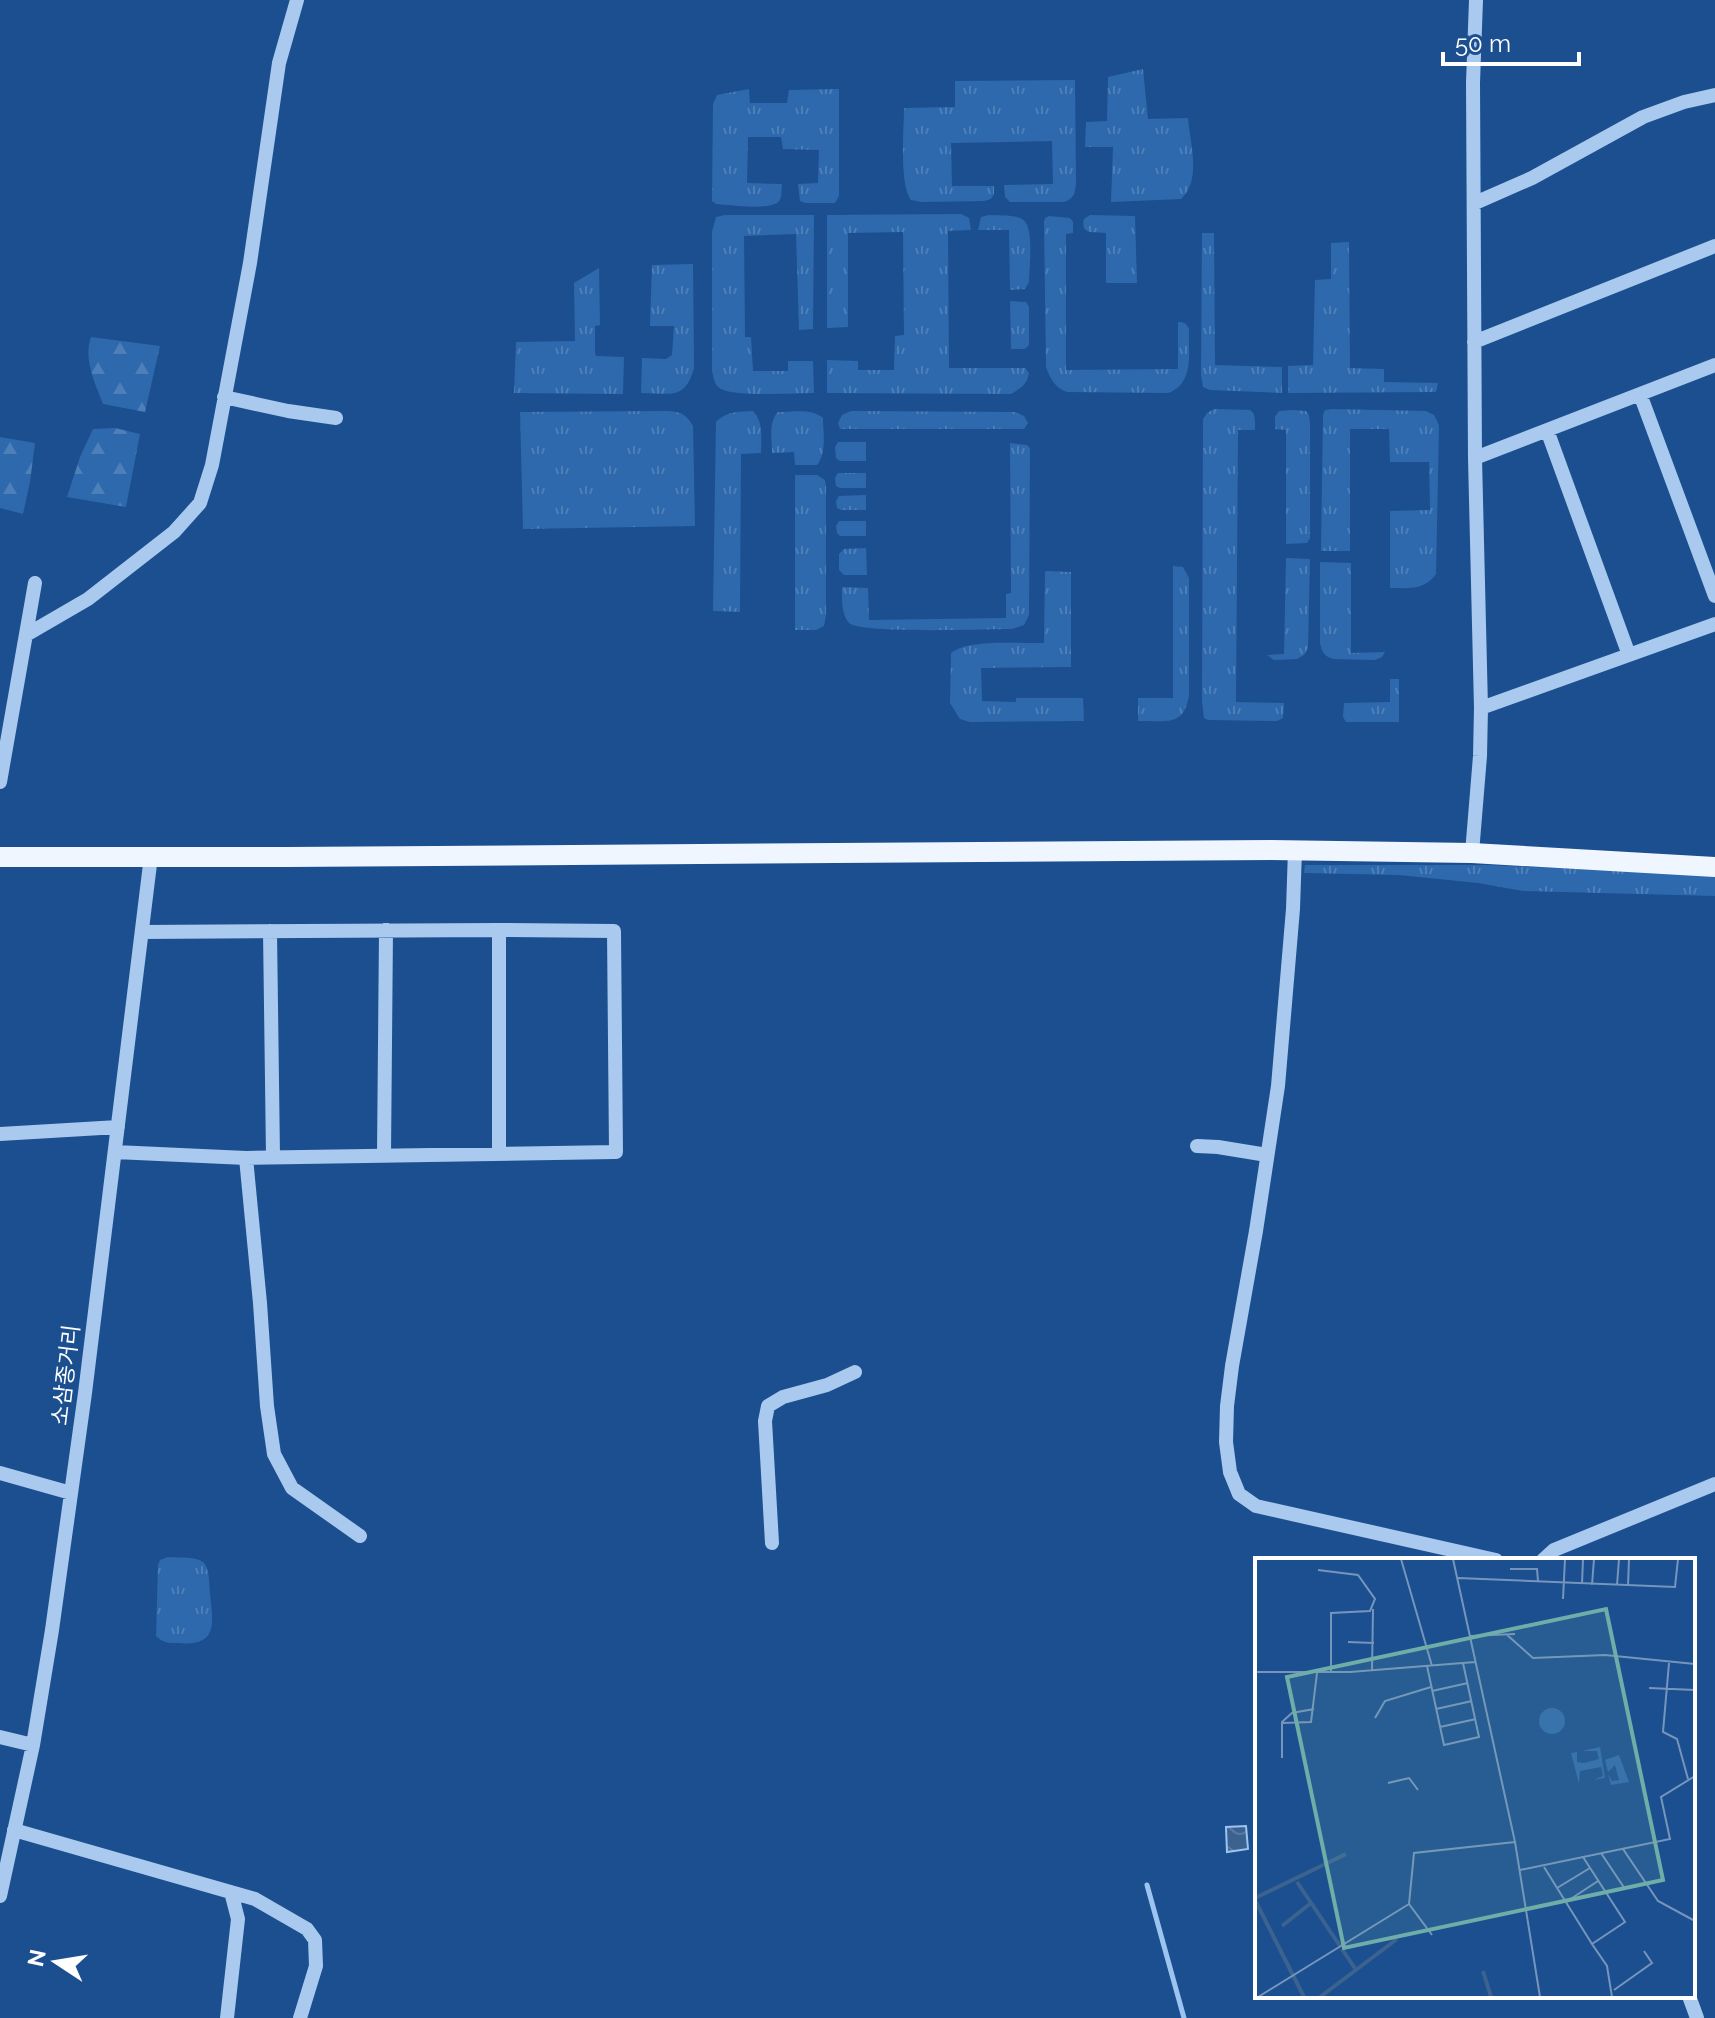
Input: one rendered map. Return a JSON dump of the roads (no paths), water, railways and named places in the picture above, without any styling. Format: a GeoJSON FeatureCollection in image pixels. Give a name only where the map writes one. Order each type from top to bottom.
{"type":"FeatureCollection","features":[{"type":"Feature","properties":{"kind":"main road"},"geometry":{"type":"LineString","coordinates":[[0,857],[1295,850],[1472,853],[1715,867]]}},
{"type":"Feature","properties":{"kind":"street"},"geometry":{"type":"LineString","coordinates":[[26,635],[88,599],[174,532],[200,503],[212,465],[250,263],[279,63],[297,0]]}},
{"type":"Feature","properties":{"kind":"street"},"geometry":{"type":"LineString","coordinates":[[1472,853],[1481,708],[1474,342],[1473,83],[1476,0]]}},
{"type":"Feature","properties":{"kind":"street"},"geometry":{"type":"LineString","coordinates":[[1475,203],[1532,178],[1643,117],[1715,95]]}},
{"type":"Feature","properties":{"kind":"street"},"geometry":{"type":"LineString","coordinates":[[1474,342],[1715,246]]}},
{"type":"Feature","properties":{"kind":"street"},"geometry":{"type":"LineString","coordinates":[[1475,458],[1715,365]]}},
{"type":"Feature","properties":{"kind":"street"},"geometry":{"type":"LineString","coordinates":[[1640,394],[1715,596]]}},
{"type":"Feature","properties":{"kind":"street"},"geometry":{"type":"LineString","coordinates":[[224,397],[336,418]]}},
{"type":"Feature","properties":{"kind":"street"},"geometry":{"type":"LineString","coordinates":[[1547,430],[1629,655]]}},
{"type":"Feature","properties":{"kind":"street"},"geometry":{"type":"LineString","coordinates":[[0,782],[35,583]]}},
{"type":"Feature","properties":{"kind":"street"},"geometry":{"type":"LineString","coordinates":[[1481,708],[1715,624]]}},
{"type":"Feature","properties":{"kind":"street"},"geometry":{"type":"LineString","coordinates":[[1295,850],[1278,1086],[1227,1406],[1226,1442],[1230,1472],[1239,1494],[1256,1506],[1487,1558]]}},
{"type":"Feature","properties":{"kind":"street","name":"소삼종거리"},"geometry":{"type":"LineString","coordinates":[[0,1896],[33,1745],[52,1630],[151,856]]}},
{"type":"Feature","properties":{"kind":"street"},"geometry":{"type":"LineString","coordinates":[[384,1156],[386,930]]}},
{"type":"Feature","properties":{"kind":"street"},"geometry":{"type":"LineString","coordinates":[[499,930],[499,1154]]}},
{"type":"Feature","properties":{"kind":"street"},"geometry":{"type":"LineString","coordinates":[[270,931],[273,1156]]}},
{"type":"Feature","properties":{"kind":"street"},"geometry":{"type":"LineString","coordinates":[[115,1152],[246,1158],[616,1152],[614,931],[142,932]]}},
{"type":"Feature","properties":{"kind":"street"},"geometry":{"type":"LineString","coordinates":[[0,1134],[118,1127]]}},
{"type":"Feature","properties":{"kind":"street"},"geometry":{"type":"LineString","coordinates":[[1197,1146],[1267,1155]]}},
{"type":"Feature","properties":{"kind":"street"},"geometry":{"type":"LineString","coordinates":[[246,1158],[267,1406],[274,1454],[292,1488],[360,1536]]}},
{"type":"Feature","properties":{"kind":"street"},"geometry":{"type":"LineString","coordinates":[[772,1543],[765,1421],[768,1406],[783,1397],[827,1385],[855,1372]]}},
{"type":"Feature","properties":{"kind":"street"},"geometry":{"type":"LineString","coordinates":[[0,1473],[71,1493]]}},
{"type":"Feature","properties":{"kind":"street"},"geometry":{"type":"LineString","coordinates":[[1545,1558],[1554,1550],[1715,1484]]}},
{"type":"Feature","properties":{"kind":"street"},"geometry":{"type":"LineString","coordinates":[[0,1737],[33,1745]]}},
{"type":"Feature","properties":{"kind":"street"},"geometry":{"type":"LineString","coordinates":[[14,1830],[255,1899],[307,1929],[315,1940],[316,1966],[300,2018]]}},
{"type":"Feature","properties":{"kind":"street"},"geometry":{"type":"LineString","coordinates":[[227,2018],[238,1919],[231,1892]]}},
{"type":"Feature","properties":{"kind":"street"},"geometry":{"type":"LineString","coordinates":[[1690,1998],[1697,2018]]}},
{"type":"Feature","properties":{"kind":"water"},"geometry":{"type":"Polygon","coordinates":[[[1246,1826],[1248,1849],[1227,1852],[1226,1827],[1246,1826]]]}},
{"type":"Feature","properties":{"kind":"waterway"},"geometry":{"type":"LineString","coordinates":[[1147,1885],[1184,2018]]}}]}
